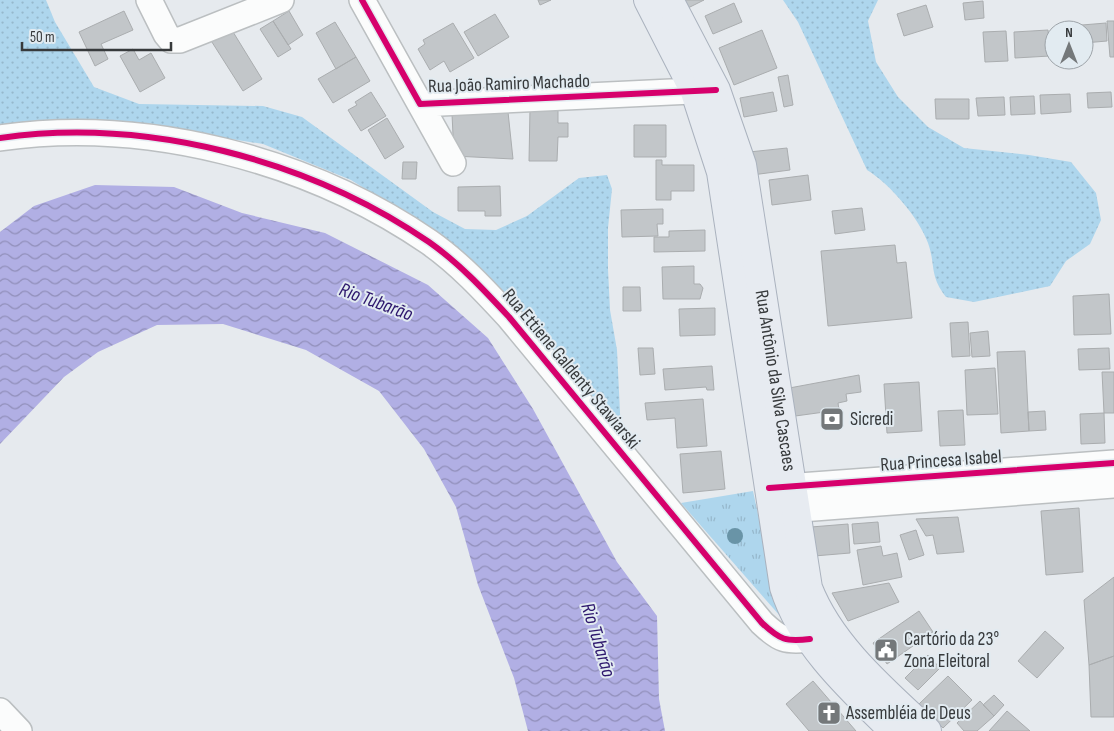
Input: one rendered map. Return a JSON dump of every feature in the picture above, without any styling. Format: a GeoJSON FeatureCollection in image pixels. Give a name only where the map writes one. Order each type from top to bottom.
{"type":"FeatureCollection","features":[{"type":"Feature","properties":{"kind":"main road","name":"Rua Antônio da Silva Cascaes"},"geometry":{"type":"LineString","coordinates":[[648,0],[705,91]]}},
{"type":"Feature","properties":{"kind":"main road","name":"Rua Antônio da Silva Cascaes"},"geometry":{"type":"LineString","coordinates":[[669,0],[705,91],[724,183],[782,499],[784,588],[795,616],[819,633],[871,676],[927,731]]}},
{"type":"Feature","properties":{"kind":"main road","name":"Rua Antônio da Silva Cascaes"},"geometry":{"type":"LineString","coordinates":[[819,633],[846,682],[894,731]]}},
{"type":"Feature","properties":{"kind":"street"},"geometry":{"type":"LineString","coordinates":[[148,0],[166,34],[171,40],[180,40],[281,0]]}},
{"type":"Feature","properties":{"kind":"street","name":"Rua João Ramiro Machado"},"geometry":{"type":"LineString","coordinates":[[362,0],[420,104],[705,91]]}},
{"type":"Feature","properties":{"kind":"street"},"geometry":{"type":"LineString","coordinates":[[420,104],[453,163]]}},
{"type":"Feature","properties":{"kind":"street","name":"Rua Ettiene Galdenty Stawiarski"},"geometry":{"type":"LineString","coordinates":[[0,138],[33,134],[101,133],[162,139],[202,147],[257,161],[299,175],[350,195],[393,219],[430,243],[475,281],[509,316],[762,623],[775,635],[788,641],[819,633]]}},
{"type":"Feature","properties":{"kind":"street","name":"Rua Princesa Isabel"},"geometry":{"type":"LineString","coordinates":[[782,499],[1055,478],[1114,463]]}},
{"type":"Feature","properties":{"kind":"street","name":"Rua Princesa Isabel"},"geometry":{"type":"LineString","coordinates":[[1055,478],[1114,485]]}},
{"type":"Feature","properties":{"kind":"street"},"geometry":{"type":"LineString","coordinates":[[0,711],[19,731]]}},
{"type":"Feature","properties":{"kind":"green space"},"geometry":{"type":"Polygon","coordinates":[[[0,0],[46,0],[55,22],[94,87],[139,104],[263,106],[302,117],[433,212],[465,229],[496,230],[527,216],[579,178],[607,175],[612,189],[608,228],[610,310],[617,350],[621,433],[571,376],[393,206],[351,180],[263,144],[199,134],[0,127],[0,0]]]}},
{"type":"Feature","properties":{"kind":"green space"},"geometry":{"type":"Polygon","coordinates":[[[783,0],[878,0],[868,21],[876,62],[898,97],[928,127],[964,148],[1071,162],[1096,193],[1101,220],[1090,244],[1066,261],[1050,286],[974,302],[946,297],[937,283],[924,233],[903,202],[867,170],[798,22],[783,0]]]}},
{"type":"Feature","properties":{"kind":"green space"},"geometry":{"type":"Polygon","coordinates":[[[753,491],[780,616],[681,503],[753,491]]]}},
{"type":"Feature","properties":{"kind":"water","name":"Rio Tubarão"},"geometry":{"type":"Polygon","coordinates":[[[95,185],[174,187],[242,213],[325,233],[428,285],[488,338],[533,409],[617,562],[657,616],[659,699],[665,731],[528,731],[514,678],[478,585],[456,507],[424,449],[379,391],[306,350],[223,324],[157,325],[98,352],[64,377],[0,444],[0,232],[34,206],[95,185]]]}},
{"type":"Feature","properties":{"kind":"building"},"geometry":{"type":"Polygon","coordinates":[[[538,0],[551,0],[540,5],[538,0]]]}},
{"type":"Feature","properties":{"kind":"building"},"geometry":{"type":"Polygon","coordinates":[[[679,0],[704,0],[684,10],[679,0]]]}},
{"type":"Feature","properties":{"kind":"building"},"geometry":{"type":"Polygon","coordinates":[[[983,1],[984,18],[965,20],[963,3],[983,1]]]}},
{"type":"Feature","properties":{"kind":"building"},"geometry":{"type":"Polygon","coordinates":[[[734,3],[742,22],[713,34],[705,16],[734,3]]]}},
{"type":"Feature","properties":{"kind":"building"},"geometry":{"type":"Polygon","coordinates":[[[926,5],[933,27],[904,36],[897,14],[926,5]]]}},
{"type":"Feature","properties":{"kind":"building"},"geometry":{"type":"Polygon","coordinates":[[[124,11],[133,30],[101,44],[108,59],[95,66],[79,32],[124,11]]]}},
{"type":"Feature","properties":{"kind":"building"},"geometry":{"type":"Polygon","coordinates":[[[289,11],[303,35],[288,45],[273,21],[289,11]]]}},
{"type":"Feature","properties":{"kind":"building"},"geometry":{"type":"Polygon","coordinates":[[[495,14],[509,37],[478,56],[464,32],[495,14]]]}},
{"type":"Feature","properties":{"kind":"building"},"geometry":{"type":"Polygon","coordinates":[[[273,21],[291,49],[278,57],[260,29],[273,21]]]}},
{"type":"Feature","properties":{"kind":"building"},"geometry":{"type":"Polygon","coordinates":[[[1107,21],[1114,21],[1114,57],[1110,57],[1107,21]]]}},
{"type":"Feature","properties":{"kind":"building"},"geometry":{"type":"Polygon","coordinates":[[[335,22],[356,57],[336,69],[316,33],[335,22]]]}},
{"type":"Feature","properties":{"kind":"building"},"geometry":{"type":"Polygon","coordinates":[[[453,23],[474,58],[450,72],[444,61],[430,70],[418,49],[425,44],[423,40],[453,23]]]}},
{"type":"Feature","properties":{"kind":"building"},"geometry":{"type":"Polygon","coordinates":[[[1106,23],[1107,41],[1094,42],[1094,24],[1106,23]]]}},
{"type":"Feature","properties":{"kind":"building"},"geometry":{"type":"Polygon","coordinates":[[[230,27],[262,79],[243,91],[210,39],[230,27]]]}},
{"type":"Feature","properties":{"kind":"building"},"geometry":{"type":"Polygon","coordinates":[[[762,30],[777,68],[734,85],[719,48],[762,30]]]}},
{"type":"Feature","properties":{"kind":"building"},"geometry":{"type":"Polygon","coordinates":[[[1044,30],[1044,56],[1015,58],[1014,32],[1044,30]]]}},
{"type":"Feature","properties":{"kind":"building"},"geometry":{"type":"Polygon","coordinates":[[[1006,31],[1008,61],[985,62],[983,32],[1006,31]]]}},
{"type":"Feature","properties":{"kind":"building"},"geometry":{"type":"Polygon","coordinates":[[[133,49],[139,60],[151,53],[165,78],[140,92],[120,56],[133,49]]]}},
{"type":"Feature","properties":{"kind":"building"},"geometry":{"type":"Polygon","coordinates":[[[356,57],[370,81],[333,103],[318,79],[356,57]]]}},
{"type":"Feature","properties":{"kind":"building"},"geometry":{"type":"Polygon","coordinates":[[[788,75],[793,105],[784,107],[778,77],[788,75]]]}},
{"type":"Feature","properties":{"kind":"building"},"geometry":{"type":"Polygon","coordinates":[[[371,92],[386,116],[361,131],[348,110],[357,105],[355,102],[371,92]]]}},
{"type":"Feature","properties":{"kind":"building"},"geometry":{"type":"Polygon","coordinates":[[[773,92],[777,111],[744,117],[740,98],[773,92]]]}},
{"type":"Feature","properties":{"kind":"building"},"geometry":{"type":"Polygon","coordinates":[[[1111,92],[1112,107],[1088,108],[1087,93],[1111,92]]]}},
{"type":"Feature","properties":{"kind":"building"},"geometry":{"type":"Polygon","coordinates":[[[1070,94],[1071,112],[1041,114],[1040,95],[1070,94]]]}},
{"type":"Feature","properties":{"kind":"building"},"geometry":{"type":"Polygon","coordinates":[[[1034,96],[1035,114],[1011,115],[1010,97],[1034,96]]]}},
{"type":"Feature","properties":{"kind":"building"},"geometry":{"type":"Polygon","coordinates":[[[1004,97],[1005,115],[978,116],[976,98],[1004,97]]]}},
{"type":"Feature","properties":{"kind":"building"},"geometry":{"type":"Polygon","coordinates":[[[935,99],[969,99],[969,119],[936,119],[935,99]]]}},
{"type":"Feature","properties":{"kind":"building"},"geometry":{"type":"Polygon","coordinates":[[[530,109],[558,109],[558,123],[568,123],[568,137],[558,137],[557,161],[529,161],[530,109]]]}},
{"type":"Feature","properties":{"kind":"building"},"geometry":{"type":"Polygon","coordinates":[[[508,112],[513,159],[454,156],[452,114],[508,112]]]}},
{"type":"Feature","properties":{"kind":"building"},"geometry":{"type":"Polygon","coordinates":[[[387,118],[404,147],[385,159],[368,130],[387,118]]]}},
{"type":"Feature","properties":{"kind":"building"},"geometry":{"type":"Polygon","coordinates":[[[634,125],[666,125],[666,157],[634,157],[634,125]]]}},
{"type":"Feature","properties":{"kind":"building"},"geometry":{"type":"Polygon","coordinates":[[[787,148],[790,170],[752,175],[749,152],[787,148]]]}},
{"type":"Feature","properties":{"kind":"building"},"geometry":{"type":"Polygon","coordinates":[[[656,160],[662,160],[662,165],[694,165],[694,191],[671,191],[671,200],[656,200],[656,160]]]}},
{"type":"Feature","properties":{"kind":"building"},"geometry":{"type":"Polygon","coordinates":[[[403,162],[417,162],[416,179],[402,179],[403,162]]]}},
{"type":"Feature","properties":{"kind":"building"},"geometry":{"type":"Polygon","coordinates":[[[808,175],[811,200],[772,205],[769,180],[808,175]]]}},
{"type":"Feature","properties":{"kind":"building"},"geometry":{"type":"Polygon","coordinates":[[[500,186],[501,216],[485,216],[485,211],[458,211],[458,187],[500,186]]]}},
{"type":"Feature","properties":{"kind":"building"},"geometry":{"type":"Polygon","coordinates":[[[862,208],[865,230],[835,234],[832,211],[862,208]]]}},
{"type":"Feature","properties":{"kind":"building"},"geometry":{"type":"Polygon","coordinates":[[[663,209],[663,224],[657,224],[658,236],[622,237],[621,210],[663,209]]]}},
{"type":"Feature","properties":{"kind":"building"},"geometry":{"type":"Polygon","coordinates":[[[705,230],[705,251],[654,252],[654,237],[669,237],[669,231],[705,230]]]}},
{"type":"Feature","properties":{"kind":"building"},"geometry":{"type":"Polygon","coordinates":[[[895,245],[897,263],[906,262],[912,318],[828,326],[821,251],[895,245]]]}},
{"type":"Feature","properties":{"kind":"building"},"geometry":{"type":"Polygon","coordinates":[[[694,266],[694,284],[700,284],[703,288],[700,299],[663,299],[662,267],[694,266]]]}},
{"type":"Feature","properties":{"kind":"building"},"geometry":{"type":"Polygon","coordinates":[[[623,287],[640,287],[641,311],[623,311],[623,287]]]}},
{"type":"Feature","properties":{"kind":"building"},"geometry":{"type":"Polygon","coordinates":[[[1109,294],[1111,334],[1074,335],[1073,296],[1109,294]]]}},
{"type":"Feature","properties":{"kind":"building"},"geometry":{"type":"Polygon","coordinates":[[[715,308],[715,335],[680,336],[679,309],[715,308]]]}},
{"type":"Feature","properties":{"kind":"building"},"geometry":{"type":"Polygon","coordinates":[[[968,322],[970,356],[952,357],[950,323],[968,322]]]}},
{"type":"Feature","properties":{"kind":"building"},"geometry":{"type":"Polygon","coordinates":[[[988,331],[990,356],[972,357],[970,333],[988,331]]]}},
{"type":"Feature","properties":{"kind":"building"},"geometry":{"type":"Polygon","coordinates":[[[638,348],[653,348],[655,374],[640,375],[638,348]]]}},
{"type":"Feature","properties":{"kind":"building"},"geometry":{"type":"Polygon","coordinates":[[[1109,348],[1110,369],[1079,370],[1078,349],[1109,348]]]}},
{"type":"Feature","properties":{"kind":"building"},"geometry":{"type":"Polygon","coordinates":[[[1025,351],[1029,431],[1001,433],[997,352],[1025,351]]]}},
{"type":"Feature","properties":{"kind":"building"},"geometry":{"type":"Polygon","coordinates":[[[712,366],[714,390],[707,390],[706,387],[665,390],[663,369],[712,366]]]}},
{"type":"Feature","properties":{"kind":"building"},"geometry":{"type":"Polygon","coordinates":[[[995,368],[998,414],[967,415],[965,370],[995,368]]]}},
{"type":"Feature","properties":{"kind":"building"},"geometry":{"type":"Polygon","coordinates":[[[1102,372],[1114,372],[1114,413],[1104,413],[1102,372]]]}},
{"type":"Feature","properties":{"kind":"building"},"geometry":{"type":"Polygon","coordinates":[[[859,375],[861,392],[846,394],[847,401],[838,403],[839,410],[788,417],[784,389],[859,375]]]}},
{"type":"Feature","properties":{"kind":"building"},"geometry":{"type":"Polygon","coordinates":[[[919,382],[922,431],[887,433],[884,384],[919,382]]]}},
{"type":"Feature","properties":{"kind":"building"},"geometry":{"type":"Polygon","coordinates":[[[703,399],[707,446],[677,448],[675,418],[647,420],[645,403],[703,399]]]}},
{"type":"Feature","properties":{"kind":"building"},"geometry":{"type":"Polygon","coordinates":[[[963,410],[965,445],[940,446],[938,411],[963,410]]]}},
{"type":"Feature","properties":{"kind":"building"},"geometry":{"type":"Polygon","coordinates":[[[1045,411],[1046,430],[1029,431],[1028,412],[1045,411]]]}},
{"type":"Feature","properties":{"kind":"building"},"geometry":{"type":"Polygon","coordinates":[[[1104,413],[1105,443],[1081,444],[1080,414],[1104,413]]]}},
{"type":"Feature","properties":{"kind":"building"},"geometry":{"type":"Polygon","coordinates":[[[721,451],[725,489],[683,493],[680,454],[721,451]]]}},
{"type":"Feature","properties":{"kind":"building"},"geometry":{"type":"Polygon","coordinates":[[[1079,508],[1083,572],[1046,575],[1041,511],[1079,508]]]}},
{"type":"Feature","properties":{"kind":"building"},"geometry":{"type":"Polygon","coordinates":[[[958,517],[964,552],[937,554],[933,535],[926,536],[916,519],[958,517]]]}},
{"type":"Feature","properties":{"kind":"building"},"geometry":{"type":"Polygon","coordinates":[[[878,522],[880,542],[854,544],[852,524],[878,522]]]}},
{"type":"Feature","properties":{"kind":"building"},"geometry":{"type":"Polygon","coordinates":[[[848,524],[850,553],[814,556],[811,527],[848,524]]]}},
{"type":"Feature","properties":{"kind":"building"},"geometry":{"type":"Polygon","coordinates":[[[916,530],[924,555],[909,560],[900,535],[916,530]]]}},
{"type":"Feature","properties":{"kind":"building"},"geometry":{"type":"Polygon","coordinates":[[[881,546],[883,556],[897,553],[902,577],[863,585],[857,550],[881,546]]]}},
{"type":"Feature","properties":{"kind":"building"},"geometry":{"type":"Polygon","coordinates":[[[1114,577],[1114,656],[1089,665],[1084,600],[1114,577]]]}},
{"type":"Feature","properties":{"kind":"building"},"geometry":{"type":"Polygon","coordinates":[[[889,583],[899,602],[848,621],[832,593],[889,583]]]}},
{"type":"Feature","properties":{"kind":"building"},"geometry":{"type":"Polygon","coordinates":[[[919,611],[933,632],[887,664],[873,643],[919,611]]]}},
{"type":"Feature","properties":{"kind":"building"},"geometry":{"type":"Polygon","coordinates":[[[1045,631],[1064,648],[1037,678],[1018,661],[1045,631]]]}},
{"type":"Feature","properties":{"kind":"building"},"geometry":{"type":"Polygon","coordinates":[[[928,655],[940,668],[918,690],[905,678],[928,655]]]}},
{"type":"Feature","properties":{"kind":"building"},"geometry":{"type":"Polygon","coordinates":[[[1114,656],[1114,717],[1091,717],[1089,665],[1114,656]]]}},
{"type":"Feature","properties":{"kind":"building"},"geometry":{"type":"Polygon","coordinates":[[[948,676],[972,700],[943,728],[919,704],[948,676]]]}},
{"type":"Feature","properties":{"kind":"building"},"geometry":{"type":"Polygon","coordinates":[[[813,681],[856,731],[809,731],[786,704],[813,681]]]}},
{"type":"Feature","properties":{"kind":"building"},"geometry":{"type":"Polygon","coordinates":[[[994,695],[1004,705],[994,716],[983,705],[994,695]]]}},
{"type":"Feature","properties":{"kind":"building"},"geometry":{"type":"Polygon","coordinates":[[[980,701],[994,716],[977,731],[964,731],[957,723],[980,701]]]}},
{"type":"Feature","properties":{"kind":"building"},"geometry":{"type":"Polygon","coordinates":[[[1007,711],[1030,731],[989,731],[1007,711]]]}},
{"type":"Feature","properties":{"kind":"cycle path"},"geometry":{"type":"LineString","coordinates":[[362,0],[420,104],[716,90]]}},
{"type":"Feature","properties":{"kind":"cycle path"},"geometry":{"type":"LineString","coordinates":[[0,138],[55,133],[111,134],[168,140],[224,151],[278,167],[331,188],[382,213],[429,242],[461,268],[509,317],[762,623],[774,633],[789,640],[810,639]]}},
{"type":"Feature","properties":{"kind":"cycle path"},"geometry":{"type":"LineString","coordinates":[[769,488],[1114,463]]}},
{"type":"Feature","properties":{"kind":"place","name":"Sicredi"},"geometry":{"type":"Point","coordinates":[832,419]}},
{"type":"Feature","properties":{"kind":"place","name":"Cartório da 23° Zona Eleitoral"},"geometry":{"type":"Point","coordinates":[886,650]}},
{"type":"Feature","properties":{"kind":"place","name":"Assembléia de Deus"},"geometry":{"type":"Point","coordinates":[829,713]}}]}
